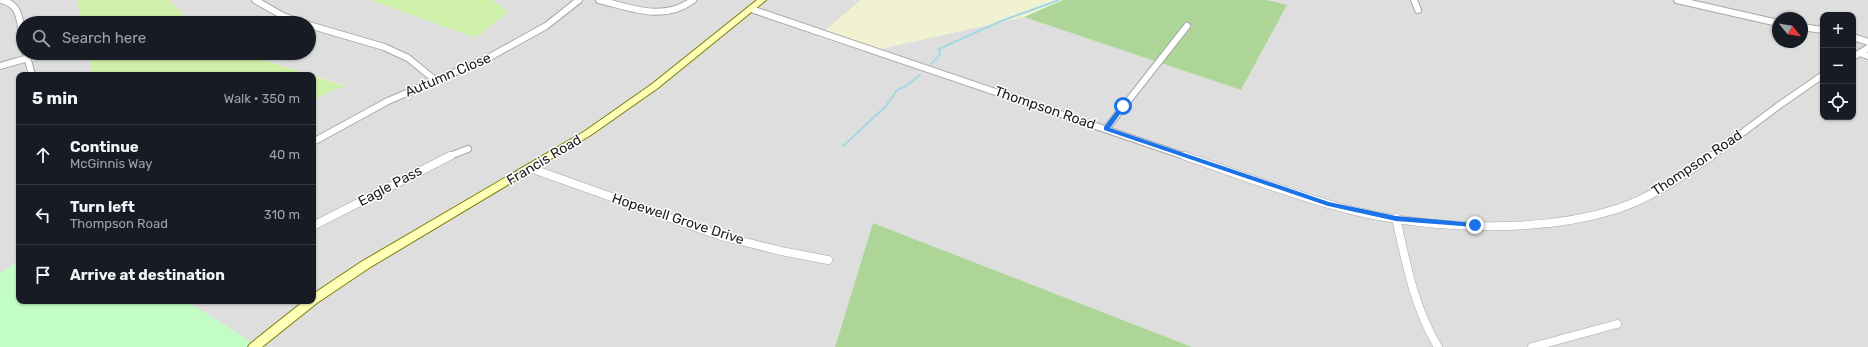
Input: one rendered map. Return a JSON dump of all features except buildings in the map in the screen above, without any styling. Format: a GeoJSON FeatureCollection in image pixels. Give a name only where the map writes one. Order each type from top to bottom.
{"type":"FeatureCollection","features":[{"type":"Feature","properties":{"kind":"street"},"geometry":{"type":"LineString","coordinates":[[2,0],[10,2],[17,8],[19,16]]}},
{"type":"Feature","properties":{"kind":"street"},"geometry":{"type":"LineString","coordinates":[[255,0],[283,16]]}},
{"type":"Feature","properties":{"kind":"street","name":"Autumn Close"},"geometry":{"type":"LineString","coordinates":[[316,140],[388,100],[488,58],[546,26],[578,0]]}},
{"type":"Feature","properties":{"kind":"street"},"geometry":{"type":"LineString","coordinates":[[599,0],[658,12],[673,11],[682,8],[693,0]]}},
{"type":"Feature","properties":{"kind":"street","name":"Francis Road"},"geometry":{"type":"LineString","coordinates":[[316,298],[383,254],[588,133],[655,86],[762,0]]}},
{"type":"Feature","properties":{"kind":"street"},"geometry":{"type":"LineString","coordinates":[[1414,0],[1418,10]]}},
{"type":"Feature","properties":{"kind":"street"},"geometry":{"type":"LineString","coordinates":[[1677,0],[1772,22]]}},
{"type":"Feature","properties":{"kind":"street","name":"Thompson Road"},"geometry":{"type":"LineString","coordinates":[[752,9],[1328,204],[1396,218],[1429,222],[1506,226],[1563,222],[1610,211],[1638,201],[1670,183],[1820,77]]}},
{"type":"Feature","properties":{"kind":"street"},"geometry":{"type":"LineString","coordinates":[[1106,129],[1187,26]]}},
{"type":"Feature","properties":{"kind":"street"},"geometry":{"type":"LineString","coordinates":[[316,27],[384,47],[408,58],[435,80]]}},
{"type":"Feature","properties":{"kind":"street"},"geometry":{"type":"LineString","coordinates":[[1808,28],[1820,30]]}},
{"type":"Feature","properties":{"kind":"street"},"geometry":{"type":"LineString","coordinates":[[1856,38],[1868,42]]}},
{"type":"Feature","properties":{"kind":"street"},"geometry":{"type":"LineString","coordinates":[[1856,55],[1868,48]]}},
{"type":"Feature","properties":{"kind":"street"},"geometry":{"type":"LineString","coordinates":[[1860,53],[1868,56]]}},
{"type":"Feature","properties":{"kind":"street"},"geometry":{"type":"LineString","coordinates":[[0,66],[16,60]]}},
{"type":"Feature","properties":{"kind":"street"},"geometry":{"type":"LineString","coordinates":[[28,60],[31,72]]}},
{"type":"Feature","properties":{"kind":"street","name":"Eagle Pass"},"geometry":{"type":"LineString","coordinates":[[316,224],[446,157],[468,149]]}},
{"type":"Feature","properties":{"kind":"street","name":"Hopewell Grove Drive"},"geometry":{"type":"LineString","coordinates":[[530,168],[721,236],[781,251],[828,260]]}},
{"type":"Feature","properties":{"kind":"street"},"geometry":{"type":"LineString","coordinates":[[1396,218],[1417,303],[1422,317],[1438,347]]}},
{"type":"Feature","properties":{"kind":"street","name":"Francis Road"},"geometry":{"type":"LineString","coordinates":[[254,347],[308,304]]}},
{"type":"Feature","properties":{"kind":"street"},"geometry":{"type":"LineString","coordinates":[[1532,347],[1617,324]]}},
{"type":"Feature","properties":{"kind":"shaded area"},"geometry":{"type":"Polygon","coordinates":[[[0,0],[77,0],[80,16],[16,16],[16,60],[90,60],[92,72],[16,72],[16,263],[0,273],[0,0]]]}},
{"type":"Feature","properties":{"kind":"shaded area"},"geometry":{"type":"Polygon","coordinates":[[[169,0],[371,0],[473,37],[508,11],[492,0],[861,0],[818,37],[866,52],[1024,17],[1241,90],[1287,5],[1267,0],[1868,0],[1868,347],[1192,347],[873,223],[835,347],[257,347],[189,304],[316,304],[316,98],[344,85],[316,76],[316,72],[302,72],[264,60],[316,60],[316,16],[184,16],[169,0]]]}},
{"type":"Feature","properties":{"kind":"green space"},"geometry":{"type":"Polygon","coordinates":[[[77,0],[169,0],[184,16],[80,16],[77,0]]]}},
{"type":"Feature","properties":{"kind":"green space"},"geometry":{"type":"Polygon","coordinates":[[[371,0],[492,0],[508,12],[481,34],[473,37],[371,0]]]}},
{"type":"Feature","properties":{"kind":"green space"},"geometry":{"type":"Polygon","coordinates":[[[861,0],[1063,0],[1024,17],[866,52],[818,36],[861,0]]]}},
{"type":"Feature","properties":{"kind":"green space"},"geometry":{"type":"Polygon","coordinates":[[[1063,0],[1267,0],[1287,5],[1241,90],[1024,17],[1063,0]]]}},
{"type":"Feature","properties":{"kind":"green space"},"geometry":{"type":"Polygon","coordinates":[[[90,60],[263,60],[301,72],[92,72],[90,60]]]}},
{"type":"Feature","properties":{"kind":"green space"},"geometry":{"type":"Polygon","coordinates":[[[316,77],[345,86],[316,98],[316,77]]]}},
{"type":"Feature","properties":{"kind":"green space"},"geometry":{"type":"Polygon","coordinates":[[[873,223],[1192,347],[835,347],[873,223]]]}},
{"type":"Feature","properties":{"kind":"green space"},"geometry":{"type":"Polygon","coordinates":[[[16,263],[16,304],[191,304],[256,345],[254,347],[0,347],[0,273],[16,263]]]}},
{"type":"Feature","properties":{"kind":"waterway"},"geometry":{"type":"LineString","coordinates":[[931,64],[940,55],[939,49],[1001,21],[1059,0]]}},
{"type":"Feature","properties":{"kind":"waterway"},"geometry":{"type":"LineString","coordinates":[[843,146],[886,106],[897,90],[906,86],[920,75]]}},
{"type":"Feature","properties":{"kind":"route"},"geometry":{"type":"LineString","coordinates":[[1123,106],[1106,129],[1328,204],[1396,218],[1475,225]]}}]}
